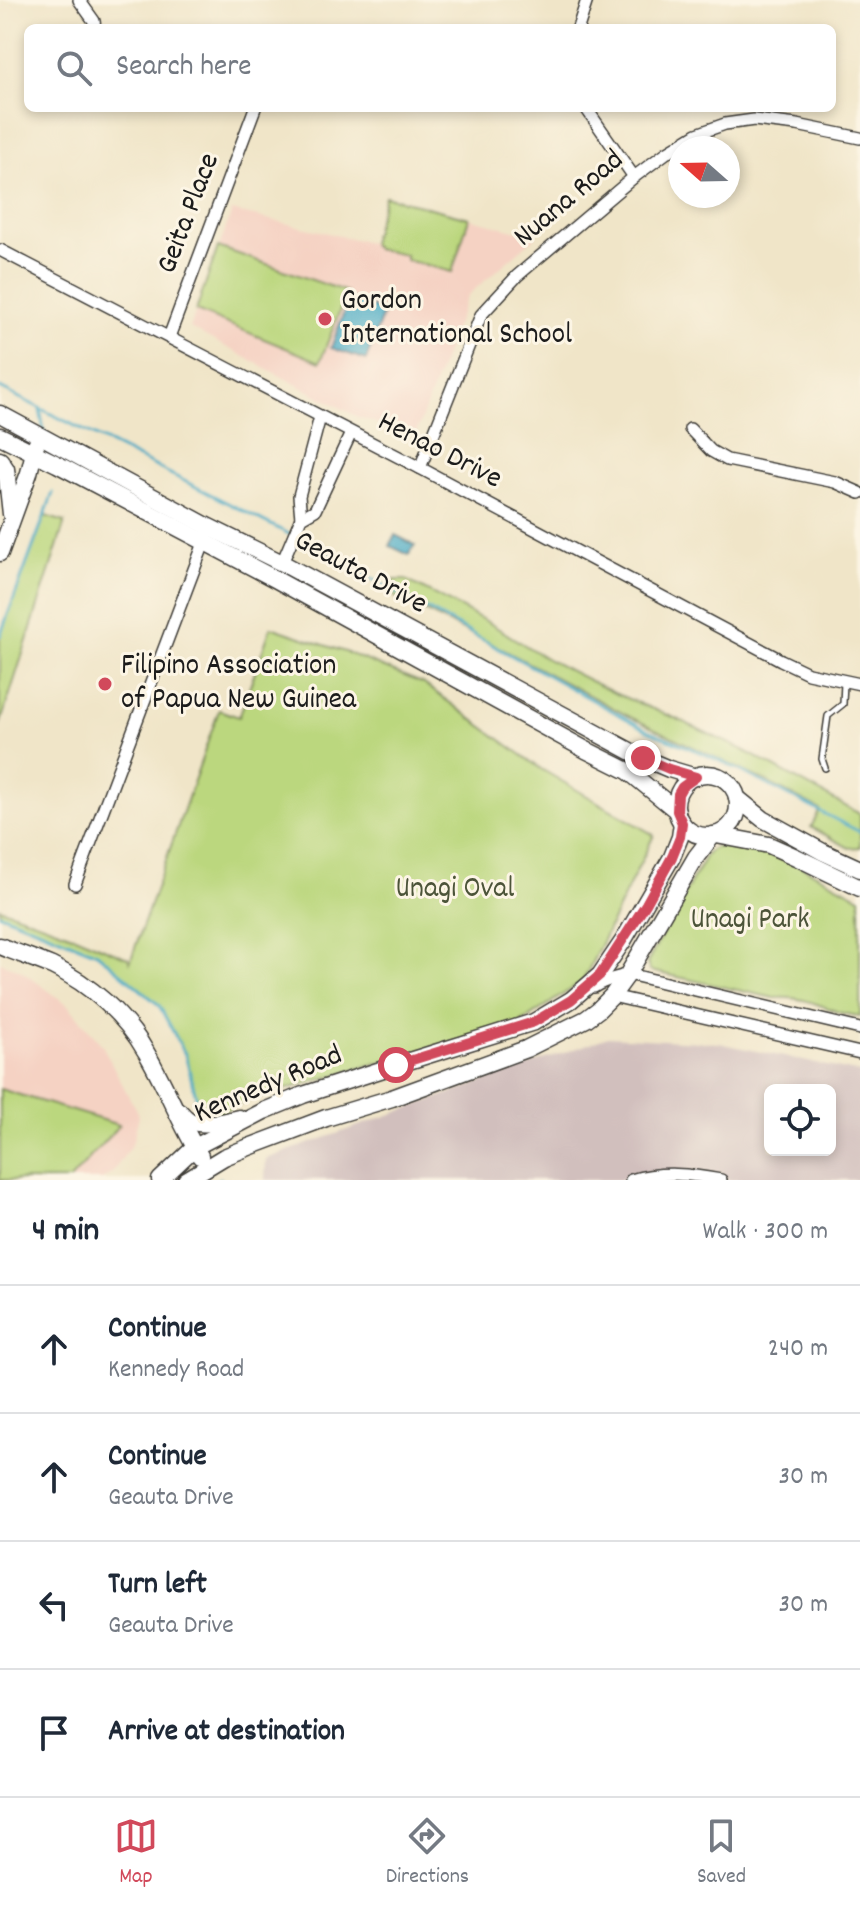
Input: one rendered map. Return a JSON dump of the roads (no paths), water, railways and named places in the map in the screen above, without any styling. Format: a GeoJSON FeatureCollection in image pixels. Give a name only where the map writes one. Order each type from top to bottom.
{"type":"FeatureCollection","features":[{"type":"Feature","properties":{"kind":"main road","name":"Geauta Drive"},"geometry":{"type":"LineString","coordinates":[[0,414],[57,464],[206,535],[284,558],[643,758],[696,777],[706,774],[716,776],[763,819],[860,869]]}},
{"type":"Feature","properties":{"kind":"main road","name":"Geauta Drive"},"geometry":{"type":"LineString","coordinates":[[0,436],[36,444],[206,535],[275,579],[628,771],[695,834],[769,845],[860,888]]}},
{"type":"Feature","properties":{"kind":"main road"},"geometry":{"type":"LineString","coordinates":[[0,553],[29,473],[36,444]]}},
{"type":"Feature","properties":{"kind":"main road"},"geometry":{"type":"LineString","coordinates":[[0,460],[6,469],[11,524]]}},
{"type":"Feature","properties":{"kind":"main road"},"geometry":{"type":"LineString","coordinates":[[29,473],[46,465],[57,464]]}},
{"type":"Feature","properties":{"kind":"main road"},"geometry":{"type":"LineString","coordinates":[[679,817],[676,802],[682,787],[696,777]]}},
{"type":"Feature","properties":{"kind":"main road"},"geometry":{"type":"LineString","coordinates":[[714,835],[727,829],[734,820],[737,798]]}},
{"type":"Feature","properties":{"kind":"main road","name":"Kennedy Road"},"geometry":{"type":"LineString","coordinates":[[159,1180],[195,1147],[264,1111],[303,1095],[534,1022],[571,1000],[600,975],[623,941],[672,857],[680,837],[679,817]]}},
{"type":"Feature","properties":{"kind":"main road","name":"Kennedy Road"},"geometry":{"type":"LineString","coordinates":[[186,1180],[224,1157],[526,1049],[586,1019],[612,996],[628,974],[696,857],[714,835]]}},
{"type":"Feature","properties":{"kind":"main road"},"geometry":{"type":"LineString","coordinates":[[0,946],[53,967],[78,982],[110,1007],[130,1028],[145,1049],[207,1167]]}},
{"type":"Feature","properties":{"kind":"main road"},"geometry":{"type":"LineString","coordinates":[[176,1108],[190,1121],[219,1123],[264,1111]]}},
{"type":"Feature","properties":{"kind":"main road"},"geometry":{"type":"LineString","coordinates":[[159,1180],[178,1154],[180,1143],[176,1108]]}},
{"type":"Feature","properties":{"kind":"street"},"geometry":{"type":"LineString","coordinates":[[79,0],[94,24]]}},
{"type":"Feature","properties":{"kind":"street"},"geometry":{"type":"LineString","coordinates":[[579,24],[587,0]]}},
{"type":"Feature","properties":{"kind":"street","name":"Geita Place"},"geometry":{"type":"LineString","coordinates":[[169,337],[253,112]]}},
{"type":"Feature","properties":{"kind":"street"},"geometry":{"type":"LineString","coordinates":[[589,112],[634,177]]}},
{"type":"Feature","properties":{"kind":"street","name":"Nuana Road"},"geometry":{"type":"LineString","coordinates":[[420,468],[481,315],[517,276],[666,153],[697,134],[725,124],[754,120],[860,138]]}},
{"type":"Feature","properties":{"kind":"street","name":"Henao Drive"},"geometry":{"type":"LineString","coordinates":[[0,250],[781,660],[808,673],[860,684]]}},
{"type":"Feature","properties":{"kind":"street"},"geometry":{"type":"LineString","coordinates":[[284,558],[301,518],[299,496],[320,417]]}},
{"type":"Feature","properties":{"kind":"street"},"geometry":{"type":"LineString","coordinates":[[690,429],[711,451],[727,460],[835,482],[860,493]]}},
{"type":"Feature","properties":{"kind":"street"},"geometry":{"type":"LineString","coordinates":[[301,518],[315,510],[351,433]]}},
{"type":"Feature","properties":{"kind":"street"},"geometry":{"type":"LineString","coordinates":[[75,884],[140,724],[206,535]]}},
{"type":"Feature","properties":{"kind":"street"},"geometry":{"type":"LineString","coordinates":[[571,1000],[578,999],[604,980],[628,974],[860,1029]]}},
{"type":"Feature","properties":{"kind":"street"},"geometry":{"type":"LineString","coordinates":[[612,996],[860,1053]]}},
{"type":"Feature","properties":{"kind":"street"},"geometry":{"type":"LineString","coordinates":[[631,1180],[659,1174],[685,1174],[721,1180]]}},
{"type":"Feature","properties":{"kind":"lane"},"geometry":{"type":"LineString","coordinates":[[825,768],[822,759],[828,716],[843,704],[844,681]]}},
{"type":"Feature","properties":{"kind":"lane"},"geometry":{"type":"LineString","coordinates":[[823,852],[834,850],[860,863]]}},
{"type":"Feature","properties":{"kind":"water"},"geometry":{"type":"Polygon","coordinates":[[[349,298],[384,311],[366,360],[331,348],[349,298]]]}},
{"type":"Feature","properties":{"kind":"water"},"geometry":{"type":"Polygon","coordinates":[[[395,535],[415,545],[409,555],[390,546],[395,535]]]}},
{"type":"Feature","properties":{"kind":"waterway"},"geometry":{"type":"LineString","coordinates":[[0,388],[289,534]]}},
{"type":"Feature","properties":{"kind":"waterway"},"geometry":{"type":"LineString","coordinates":[[40,409],[44,431]]}},
{"type":"Feature","properties":{"kind":"waterway"},"geometry":{"type":"LineString","coordinates":[[0,636],[53,493]]}},
{"type":"Feature","properties":{"kind":"waterway"},"geometry":{"type":"LineString","coordinates":[[296,537],[647,730],[723,762],[860,832]]}},
{"type":"Feature","properties":{"kind":"waterway"},"geometry":{"type":"LineString","coordinates":[[0,914],[97,953],[159,1005],[185,1054],[198,1104]]}},
{"type":"Feature","properties":{"kind":"place","name":"Gordon International School"},"geometry":{"type":"Point","coordinates":[325,319]}},
{"type":"Feature","properties":{"kind":"place","name":"Filipino Association of Papua New Guinea"},"geometry":{"type":"Point","coordinates":[105,684]}},
{"type":"Feature","properties":{"kind":"park label","name":"Unagi Oval"},"geometry":{"type":"Point","coordinates":[455,890]}},
{"type":"Feature","properties":{"kind":"park label","name":"Unagi Park"},"geometry":{"type":"Point","coordinates":[750,921]}}]}
